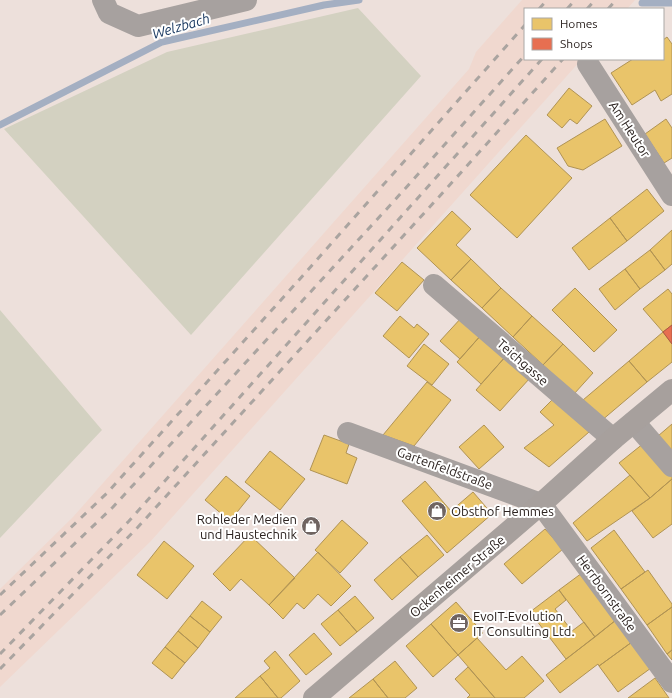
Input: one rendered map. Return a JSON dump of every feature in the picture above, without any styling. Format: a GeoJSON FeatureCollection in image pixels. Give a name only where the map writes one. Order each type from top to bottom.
{"type":"FeatureCollection","features":[{"type":"Feature","properties":{"kind":"main road","name":"Ockenheimer Straße"},"geometry":{"type":"LineString","coordinates":[[314,698],[541,504],[613,439],[672,390]]}},
{"type":"Feature","properties":{"kind":"street"},"geometry":{"type":"LineString","coordinates":[[103,0],[109,13],[138,26],[246,0]]}},
{"type":"Feature","properties":{"kind":"street","name":"Am Heutor"},"geometry":{"type":"LineString","coordinates":[[588,64],[672,195]]}},
{"type":"Feature","properties":{"kind":"street","name":"Teichgasse"},"geometry":{"type":"LineString","coordinates":[[434,285],[613,439]]}},
{"type":"Feature","properties":{"kind":"street"},"geometry":{"type":"LineString","coordinates":[[634,422],[672,466]]}},
{"type":"Feature","properties":{"kind":"street","name":"Gartenfeldstraße"},"geometry":{"type":"LineString","coordinates":[[348,432],[541,504]]}},
{"type":"Feature","properties":{"kind":"street","name":"Herrbornstraße"},"geometry":{"type":"LineString","coordinates":[[541,504],[672,682]]}},
{"type":"Feature","properties":{"kind":"shaded area"},"geometry":{"type":"Polygon","coordinates":[[[522,0],[635,0],[628,8],[524,8],[524,60],[581,60],[150,542],[0,687],[0,589],[73,517],[469,69],[476,52],[522,0]]]}},
{"type":"Feature","properties":{"kind":"shaded area"},"geometry":{"type":"Polygon","coordinates":[[[358,8],[421,76],[191,335],[4,129],[167,52],[358,8]]]}},
{"type":"Feature","properties":{"kind":"shaded area"},"geometry":{"type":"Polygon","coordinates":[[[0,310],[102,430],[0,538],[0,310]]]}},
{"type":"Feature","properties":{"kind":"building: Homes"},"geometry":{"type":"Polygon","coordinates":[[[667,37],[672,44],[672,94],[661,101],[655,90],[632,105],[611,73],[631,60],[664,60],[664,39],[667,37]]]}},
{"type":"Feature","properties":{"kind":"building: Homes"},"geometry":{"type":"Polygon","coordinates":[[[569,88],[592,106],[577,124],[570,119],[562,128],[547,115],[569,88]]]}},
{"type":"Feature","properties":{"kind":"building: Homes"},"geometry":{"type":"Polygon","coordinates":[[[605,119],[622,146],[583,170],[568,166],[557,148],[605,119]]]}},
{"type":"Feature","properties":{"kind":"building: Homes"},"geometry":{"type":"Polygon","coordinates":[[[666,119],[672,128],[672,158],[664,163],[645,134],[666,119]]]}},
{"type":"Feature","properties":{"kind":"building: Homes"},"geometry":{"type":"Polygon","coordinates":[[[526,135],[572,178],[517,238],[470,195],[526,135]]]}},
{"type":"Feature","properties":{"kind":"building: Homes"},"geometry":{"type":"Polygon","coordinates":[[[647,189],[664,211],[627,241],[610,218],[647,189]]]}},
{"type":"Feature","properties":{"kind":"building: Homes"},"geometry":{"type":"Polygon","coordinates":[[[452,211],[471,229],[456,245],[471,259],[451,280],[417,248],[452,211]]]}},
{"type":"Feature","properties":{"kind":"building: Homes"},"geometry":{"type":"Polygon","coordinates":[[[610,218],[627,241],[589,270],[572,248],[610,218]]]}},
{"type":"Feature","properties":{"kind":"building: Homes"},"geometry":{"type":"Polygon","coordinates":[[[672,230],[672,264],[665,270],[650,250],[672,230]]]}},
{"type":"Feature","properties":{"kind":"building: Homes"},"geometry":{"type":"Polygon","coordinates":[[[650,250],[665,270],[640,289],[625,269],[650,250]]]}},
{"type":"Feature","properties":{"kind":"building: Homes"},"geometry":{"type":"Polygon","coordinates":[[[471,259],[501,288],[482,308],[451,280],[471,259]]]}},
{"type":"Feature","properties":{"kind":"building: Homes"},"geometry":{"type":"Polygon","coordinates":[[[402,262],[424,280],[397,311],[375,293],[402,262]]]}},
{"type":"Feature","properties":{"kind":"building: Homes"},"geometry":{"type":"Polygon","coordinates":[[[625,269],[640,289],[615,310],[599,289],[625,269]]]}},
{"type":"Feature","properties":{"kind":"building: Homes"},"geometry":{"type":"Polygon","coordinates":[[[501,288],[532,316],[513,337],[482,308],[501,288]]]}},
{"type":"Feature","properties":{"kind":"building: Homes"},"geometry":{"type":"Polygon","coordinates":[[[575,288],[617,330],[594,352],[552,310],[575,288]]]}},
{"type":"Feature","properties":{"kind":"building: Homes"},"geometry":{"type":"Polygon","coordinates":[[[668,289],[672,294],[672,325],[663,332],[643,309],[668,289]]]}},
{"type":"Feature","properties":{"kind":"building: Homes"},"geometry":{"type":"Polygon","coordinates":[[[400,316],[414,328],[417,324],[429,334],[409,358],[383,336],[400,316]]]}},
{"type":"Feature","properties":{"kind":"building: Homes"},"geometry":{"type":"Polygon","coordinates":[[[532,316],[563,344],[543,365],[513,337],[532,316]]]}},
{"type":"Feature","properties":{"kind":"building: Homes"},"geometry":{"type":"Polygon","coordinates":[[[462,317],[482,334],[460,359],[440,341],[462,317]]]}},
{"type":"Feature","properties":{"kind":"building: Homes"},"geometry":{"type":"Polygon","coordinates":[[[663,332],[672,344],[672,362],[647,382],[629,361],[663,332]]]}},
{"type":"Feature","properties":{"kind":"building: Homes"},"geometry":{"type":"Polygon","coordinates":[[[482,334],[506,356],[481,384],[457,362],[482,334]]]}},
{"type":"Feature","properties":{"kind":"building: Homes"},"geometry":{"type":"Polygon","coordinates":[[[424,344],[449,364],[432,385],[407,366],[424,344]]]}},
{"type":"Feature","properties":{"kind":"building: Homes"},"geometry":{"type":"Polygon","coordinates":[[[563,344],[593,373],[574,394],[543,365],[563,344]]]}},
{"type":"Feature","properties":{"kind":"building: Homes"},"geometry":{"type":"Polygon","coordinates":[[[506,356],[530,378],[500,411],[476,390],[506,356]]]}},
{"type":"Feature","properties":{"kind":"building: Homes"},"geometry":{"type":"Polygon","coordinates":[[[629,361],[647,382],[601,421],[583,400],[629,361]]]}},
{"type":"Feature","properties":{"kind":"building: Homes"},"geometry":{"type":"Polygon","coordinates":[[[427,382],[451,400],[414,446],[383,435],[427,382]]]}},
{"type":"Feature","properties":{"kind":"building: Homes"},"geometry":{"type":"Polygon","coordinates":[[[553,399],[589,432],[549,467],[524,448],[554,425],[540,412],[553,399]]]}},
{"type":"Feature","properties":{"kind":"building: Homes"},"geometry":{"type":"Polygon","coordinates":[[[672,424],[672,453],[658,436],[672,424]]]}},
{"type":"Feature","properties":{"kind":"building: Homes"},"geometry":{"type":"Polygon","coordinates":[[[484,425],[504,447],[479,469],[459,447],[484,425]]]}},
{"type":"Feature","properties":{"kind":"building: Homes"},"geometry":{"type":"Polygon","coordinates":[[[324,435],[349,444],[346,453],[357,458],[347,484],[310,470],[324,435]]]}},
{"type":"Feature","properties":{"kind":"building: Homes"},"geometry":{"type":"Polygon","coordinates":[[[644,443],[672,476],[672,479],[650,498],[619,463],[644,443]]]}},
{"type":"Feature","properties":{"kind":"building: Homes"},"geometry":{"type":"Polygon","coordinates":[[[270,451],[305,479],[280,510],[245,482],[270,451]]]}},
{"type":"Feature","properties":{"kind":"building: Homes"},"geometry":{"type":"Polygon","coordinates":[[[630,475],[650,498],[587,541],[573,523],[630,475]]]}},
{"type":"Feature","properties":{"kind":"building: Homes"},"geometry":{"type":"Polygon","coordinates":[[[226,476],[250,496],[230,521],[205,500],[226,476]]]}},
{"type":"Feature","properties":{"kind":"building: Homes"},"geometry":{"type":"Polygon","coordinates":[[[672,479],[672,524],[653,538],[632,511],[672,479]]]}},
{"type":"Feature","properties":{"kind":"building: Homes"},"geometry":{"type":"Polygon","coordinates":[[[425,481],[451,511],[473,492],[492,514],[447,553],[402,501],[425,481]]]}},
{"type":"Feature","properties":{"kind":"building: Homes"},"geometry":{"type":"Polygon","coordinates":[[[342,520],[368,543],[340,573],[315,550],[342,520]]]}},
{"type":"Feature","properties":{"kind":"building: Homes"},"geometry":{"type":"Polygon","coordinates":[[[545,529],[563,549],[522,584],[504,564],[545,529]]]}},
{"type":"Feature","properties":{"kind":"building: Homes"},"geometry":{"type":"Polygon","coordinates":[[[614,530],[645,572],[621,589],[591,548],[614,530]]]}},
{"type":"Feature","properties":{"kind":"building: Homes"},"geometry":{"type":"Polygon","coordinates":[[[250,535],[295,578],[269,605],[241,579],[230,591],[213,574],[250,535]]]}},
{"type":"Feature","properties":{"kind":"building: Homes"},"geometry":{"type":"Polygon","coordinates":[[[427,535],[444,555],[418,577],[400,557],[427,535]]]}},
{"type":"Feature","properties":{"kind":"building: Homes"},"geometry":{"type":"Polygon","coordinates":[[[164,541],[194,566],[167,599],[137,575],[164,541]]]}},
{"type":"Feature","properties":{"kind":"building: Homes"},"geometry":{"type":"Polygon","coordinates":[[[318,552],[351,586],[331,606],[318,594],[304,609],[297,603],[283,619],[269,605],[318,552]]]}},
{"type":"Feature","properties":{"kind":"building: Homes"},"geometry":{"type":"Polygon","coordinates":[[[400,557],[418,577],[392,600],[374,580],[400,557]]]}},
{"type":"Feature","properties":{"kind":"building: Homes"},"geometry":{"type":"Polygon","coordinates":[[[648,570],[672,604],[672,607],[647,625],[621,589],[648,570]]]}},
{"type":"Feature","properties":{"kind":"building: Homes"},"geometry":{"type":"Polygon","coordinates":[[[582,573],[616,620],[595,637],[559,590],[582,573]]]}},
{"type":"Feature","properties":{"kind":"building: Homes"},"geometry":{"type":"Polygon","coordinates":[[[559,590],[566,600],[555,609],[572,631],[584,622],[595,637],[566,659],[530,612],[559,590]]]}},
{"type":"Feature","properties":{"kind":"building: Homes"},"geometry":{"type":"Polygon","coordinates":[[[355,596],[374,618],[357,632],[338,610],[355,596]]]}},
{"type":"Feature","properties":{"kind":"building: Homes"},"geometry":{"type":"Polygon","coordinates":[[[202,601],[222,617],[210,632],[190,616],[202,601]]]}},
{"type":"Feature","properties":{"kind":"building: Homes"},"geometry":{"type":"Polygon","coordinates":[[[456,602],[483,633],[458,655],[431,624],[456,602]]]}},
{"type":"Feature","properties":{"kind":"building: Homes"},"geometry":{"type":"Polygon","coordinates":[[[672,607],[672,650],[667,654],[647,625],[672,607]]]}},
{"type":"Feature","properties":{"kind":"building: Homes"},"geometry":{"type":"Polygon","coordinates":[[[338,610],[357,632],[340,646],[321,624],[338,610]]]}},
{"type":"Feature","properties":{"kind":"building: Homes"},"geometry":{"type":"Polygon","coordinates":[[[190,616],[210,632],[198,648],[178,631],[190,616]]]}},
{"type":"Feature","properties":{"kind":"building: Homes"},"geometry":{"type":"Polygon","coordinates":[[[616,620],[632,642],[599,666],[598,664],[560,693],[546,675],[616,620]]]}},
{"type":"Feature","properties":{"kind":"building: Homes"},"geometry":{"type":"Polygon","coordinates":[[[431,624],[458,655],[433,677],[406,646],[431,624]]]}},
{"type":"Feature","properties":{"kind":"building: Homes"},"geometry":{"type":"Polygon","coordinates":[[[178,631],[198,648],[185,663],[165,647],[178,631]]]}},
{"type":"Feature","properties":{"kind":"building: Homes"},"geometry":{"type":"Polygon","coordinates":[[[314,633],[332,654],[306,675],[289,655],[314,633]]]}},
{"type":"Feature","properties":{"kind":"building: Homes"},"geometry":{"type":"Polygon","coordinates":[[[477,638],[506,670],[522,656],[544,681],[524,698],[495,698],[458,655],[477,638]]]}},
{"type":"Feature","properties":{"kind":"building: Homes"},"geometry":{"type":"Polygon","coordinates":[[[632,642],[651,668],[618,692],[599,666],[632,642]]]}},
{"type":"Feature","properties":{"kind":"building: Homes"},"geometry":{"type":"Polygon","coordinates":[[[165,647],[185,663],[172,679],[152,663],[165,647]]]}},
{"type":"Feature","properties":{"kind":"building: Homes"},"geometry":{"type":"Polygon","coordinates":[[[672,650],[672,660],[667,654],[672,650]]]}},
{"type":"Feature","properties":{"kind":"building: Homes"},"geometry":{"type":"Polygon","coordinates":[[[275,651],[300,681],[281,698],[278,698],[260,676],[270,668],[264,661],[275,651]]]}},
{"type":"Feature","properties":{"kind":"building: Homes"},"geometry":{"type":"Polygon","coordinates":[[[395,661],[417,688],[405,698],[388,698],[373,679],[395,661]]]}},
{"type":"Feature","properties":{"kind":"building: Homes"},"geometry":{"type":"Polygon","coordinates":[[[468,667],[495,698],[467,698],[470,695],[455,679],[468,667]]]}},
{"type":"Feature","properties":{"kind":"building: Homes"},"geometry":{"type":"Polygon","coordinates":[[[260,676],[278,698],[235,698],[260,676]]]}},
{"type":"Feature","properties":{"kind":"building: Homes"},"geometry":{"type":"Polygon","coordinates":[[[655,678],[669,698],[628,698],[655,678]]]}},
{"type":"Feature","properties":{"kind":"building: Homes"},"geometry":{"type":"Polygon","coordinates":[[[373,679],[388,698],[349,698],[373,679]]]}},
{"type":"Feature","properties":{"kind":"building: Shops"},"geometry":{"type":"Polygon","coordinates":[[[672,325],[672,344],[663,332],[672,325]]]}},
{"type":"Feature","properties":{"kind":"waterway","name":"Welzbach"},"geometry":{"type":"LineString","coordinates":[[0,125],[162,42],[324,5],[359,0]]}},
{"type":"Feature","properties":{"kind":"waterway","name":"Welzbach"},"geometry":{"type":"LineString","coordinates":[[642,3],[672,3]]}},
{"type":"Feature","properties":{"kind":"railway"},"geometry":{"type":"LineString","coordinates":[[540,8],[547,0]]}},
{"type":"Feature","properties":{"kind":"railway"},"geometry":{"type":"LineString","coordinates":[[568,8],[575,0]]}},
{"type":"Feature","properties":{"kind":"railway"},"geometry":{"type":"LineString","coordinates":[[588,8],[595,0]]}},
{"type":"Feature","properties":{"kind":"railway"},"geometry":{"type":"LineString","coordinates":[[609,8],[616,0]]}},
{"type":"Feature","properties":{"kind":"railway"},"geometry":{"type":"LineString","coordinates":[[0,595],[107,493],[298,281],[524,26]]}},
{"type":"Feature","properties":{"kind":"railway"},"geometry":{"type":"LineString","coordinates":[[0,615],[113,507],[394,201],[524,56]]}},
{"type":"Feature","properties":{"kind":"railway"},"geometry":{"type":"LineString","coordinates":[[0,654],[129,521],[541,60]]}},
{"type":"Feature","properties":{"kind":"railway"},"geometry":{"type":"LineString","coordinates":[[0,669],[138,527],[562,60]]}},
{"type":"Feature","properties":{"kind":"place","name":"Obsthof Hemmes"},"geometry":{"type":"Point","coordinates":[437,511]}},
{"type":"Feature","properties":{"kind":"place","name":"Rohleder Medien und Haustechnik"},"geometry":{"type":"Point","coordinates":[311,526]}},
{"type":"Feature","properties":{"kind":"place","name":"EvoIT-Evolution IT Consulting Ltd."},"geometry":{"type":"Point","coordinates":[459,623]}}]}
